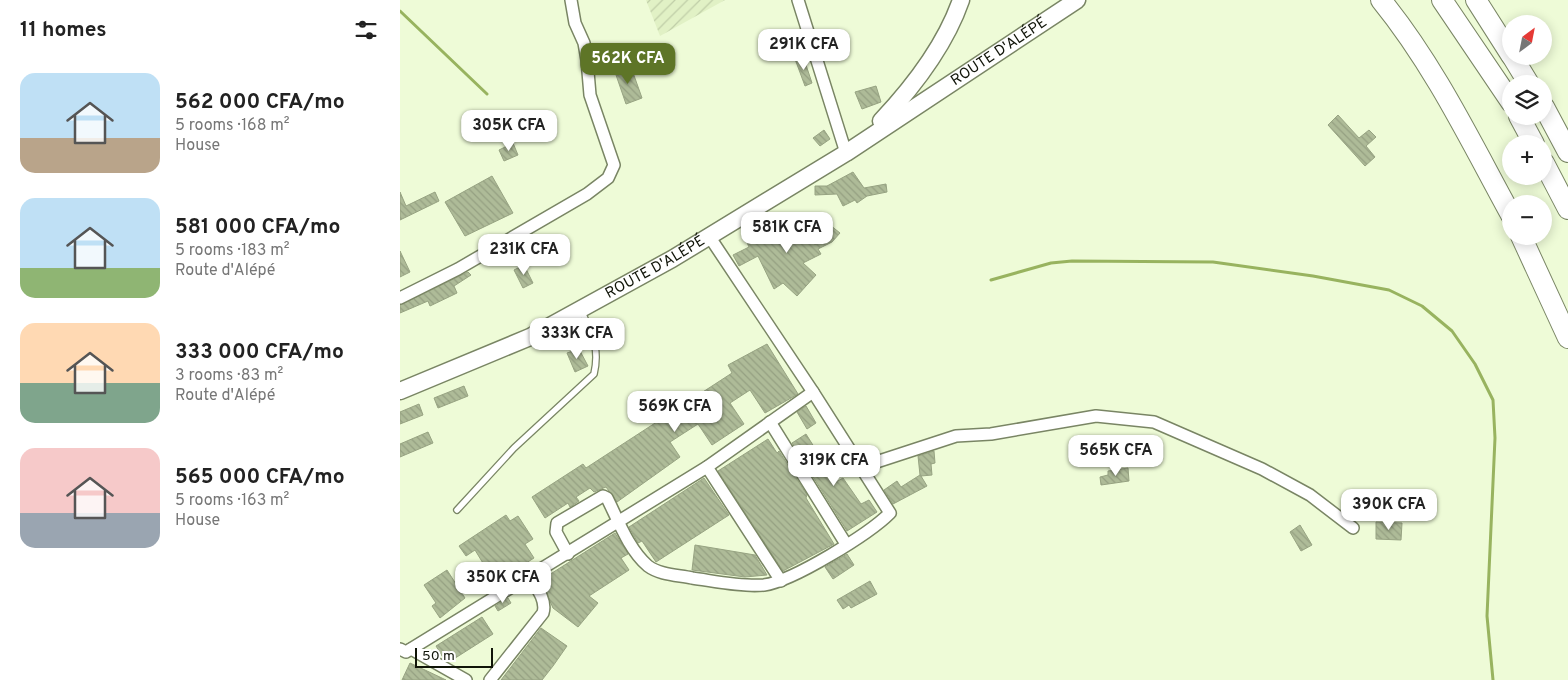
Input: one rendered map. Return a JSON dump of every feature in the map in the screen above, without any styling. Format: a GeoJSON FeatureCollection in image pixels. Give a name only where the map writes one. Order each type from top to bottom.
{"type":"FeatureCollection","features":[{"type":"Feature","properties":{"kind":"highway"},"geometry":{"type":"LineString","coordinates":[[1381,0],[1402,26],[1437,82],[1502,199]]}},
{"type":"Feature","properties":{"kind":"highway"},"geometry":{"type":"LineString","coordinates":[[1442,0],[1502,89]]}},
{"type":"Feature","properties":{"kind":"highway"},"geometry":{"type":"LineString","coordinates":[[1476,0],[1502,40]]}},
{"type":"Feature","properties":{"kind":"highway"},"geometry":{"type":"LineString","coordinates":[[1552,122],[1568,152]]}},
{"type":"Feature","properties":{"kind":"highway"},"geometry":{"type":"LineString","coordinates":[[1552,178],[1568,209]]}},
{"type":"Feature","properties":{"kind":"highway"},"geometry":{"type":"LineString","coordinates":[[1525,245],[1568,338]]}},
{"type":"Feature","properties":{"kind":"main road","name":"ROUTE D'ALÉPÉ"},"geometry":{"type":"LineString","coordinates":[[846,153],[882,121],[909,90],[934,55],[955,17],[961,0]]}},
{"type":"Feature","properties":{"kind":"main road","name":"ROUTE D'ALÉPÉ"},"geometry":{"type":"LineString","coordinates":[[400,391],[530,337],[581,310],[709,236],[846,153],[1077,0]]}},
{"type":"Feature","properties":{"kind":"street"},"geometry":{"type":"LineString","coordinates":[[400,298],[458,269],[587,194],[608,178],[612,172],[614,165],[590,95],[587,60],[575,23],[571,0]]}},
{"type":"Feature","properties":{"kind":"street"},"geometry":{"type":"LineString","coordinates":[[798,0],[846,153]]}},
{"type":"Feature","properties":{"kind":"street"},"geometry":{"type":"LineString","coordinates":[[568,554],[556,532],[557,524],[600,496],[606,498],[640,558],[650,568],[663,573],[714,581],[753,584],[781,581],[846,544],[890,513],[813,392],[709,236]]}},
{"type":"Feature","properties":{"kind":"street"},"geometry":{"type":"LineString","coordinates":[[405,649],[620,523],[707,467],[813,392]]}},
{"type":"Feature","properties":{"kind":"street"},"geometry":{"type":"LineString","coordinates":[[861,466],[956,436],[991,434],[1096,416],[1154,422],[1262,469],[1310,495],[1353,528]]}},
{"type":"Feature","properties":{"kind":"street"},"geometry":{"type":"LineString","coordinates":[[770,422],[846,544]]}},
{"type":"Feature","properties":{"kind":"street"},"geometry":{"type":"LineString","coordinates":[[707,467],[781,581]]}},
{"type":"Feature","properties":{"kind":"street"},"geometry":{"type":"LineString","coordinates":[[490,680],[543,613],[545,607],[543,600],[529,576]]}},
{"type":"Feature","properties":{"kind":"street"},"geometry":{"type":"LineString","coordinates":[[405,649],[466,680]]}},
{"type":"Feature","properties":{"kind":"lane"},"geometry":{"type":"LineString","coordinates":[[457,510],[514,448],[594,374],[598,357],[581,310]]}},
{"type":"Feature","properties":{"kind":"shaded area"},"geometry":{"type":"Polygon","coordinates":[[[646,0],[725,0],[660,36],[646,0]]]}},
{"type":"Feature","properties":{"kind":"building"},"geometry":{"type":"Polygon","coordinates":[[[803,56],[812,83],[805,86],[795,59],[803,56]]]}},
{"type":"Feature","properties":{"kind":"building"},"geometry":{"type":"Polygon","coordinates":[[[631,67],[642,98],[626,104],[615,72],[631,67]]]}},
{"type":"Feature","properties":{"kind":"building"},"geometry":{"type":"Polygon","coordinates":[[[876,86],[881,102],[862,109],[855,92],[876,86]]]}},
{"type":"Feature","properties":{"kind":"building"},"geometry":{"type":"Polygon","coordinates":[[[1338,115],[1359,138],[1369,130],[1376,137],[1366,146],[1375,157],[1365,166],[1328,125],[1338,115]]]}},
{"type":"Feature","properties":{"kind":"building"},"geometry":{"type":"Polygon","coordinates":[[[824,130],[830,139],[820,146],[813,138],[824,130]]]}},
{"type":"Feature","properties":{"kind":"building"},"geometry":{"type":"Polygon","coordinates":[[[513,143],[518,155],[504,161],[499,150],[513,143]]]}},
{"type":"Feature","properties":{"kind":"building"},"geometry":{"type":"Polygon","coordinates":[[[853,172],[864,188],[886,184],[887,192],[867,196],[857,203],[855,200],[843,206],[837,194],[815,195],[815,186],[827,186],[853,172]]]}},
{"type":"Feature","properties":{"kind":"building"},"geometry":{"type":"Polygon","coordinates":[[[492,176],[513,213],[465,236],[445,202],[492,176]]]}},
{"type":"Feature","properties":{"kind":"building"},"geometry":{"type":"Polygon","coordinates":[[[400,192],[406,206],[435,192],[439,201],[400,220],[400,192]]]}},
{"type":"Feature","properties":{"kind":"building"},"geometry":{"type":"Polygon","coordinates":[[[804,215],[815,245],[830,225],[840,233],[832,242],[818,249],[821,254],[803,263],[816,275],[797,296],[783,283],[774,289],[758,256],[739,266],[733,255],[749,247],[744,236],[752,233],[757,243],[788,227],[786,222],[804,215]]]}},
{"type":"Feature","properties":{"kind":"building"},"geometry":{"type":"Polygon","coordinates":[[[400,251],[410,272],[400,277],[400,251]]]}},
{"type":"Feature","properties":{"kind":"building"},"geometry":{"type":"Polygon","coordinates":[[[524,265],[533,283],[523,288],[514,270],[524,265]]]}},
{"type":"Feature","properties":{"kind":"building"},"geometry":{"type":"Polygon","coordinates":[[[468,272],[471,275],[454,286],[457,293],[430,306],[428,301],[400,313],[400,305],[468,272]]]}},
{"type":"Feature","properties":{"kind":"building"},"geometry":{"type":"Polygon","coordinates":[[[767,344],[798,394],[765,413],[750,390],[730,403],[744,424],[712,445],[698,424],[670,442],[680,457],[617,502],[606,487],[594,492],[590,488],[576,497],[579,501],[570,507],[568,503],[545,518],[532,497],[583,464],[586,468],[732,373],[728,365],[767,344]]]}},
{"type":"Feature","properties":{"kind":"building"},"geometry":{"type":"Polygon","coordinates":[[[579,349],[588,366],[575,372],[567,353],[579,349]]]}},
{"type":"Feature","properties":{"kind":"building"},"geometry":{"type":"Polygon","coordinates":[[[464,386],[468,396],[438,408],[434,398],[464,386]]]}},
{"type":"Feature","properties":{"kind":"building"},"geometry":{"type":"Polygon","coordinates":[[[419,404],[423,415],[400,424],[400,412],[419,404]]]}},
{"type":"Feature","properties":{"kind":"building"},"geometry":{"type":"Polygon","coordinates":[[[806,406],[816,423],[807,429],[797,412],[806,406]]]}},
{"type":"Feature","properties":{"kind":"building"},"geometry":{"type":"Polygon","coordinates":[[[428,432],[433,443],[400,457],[400,444],[428,432]]]}},
{"type":"Feature","properties":{"kind":"building"},"geometry":{"type":"Polygon","coordinates":[[[806,434],[836,482],[843,478],[861,504],[869,500],[877,512],[847,531],[792,443],[806,434]]]}},
{"type":"Feature","properties":{"kind":"building"},"geometry":{"type":"Polygon","coordinates":[[[768,439],[777,453],[779,451],[807,495],[806,498],[834,544],[783,571],[718,471],[768,439]]]}},
{"type":"Feature","properties":{"kind":"building"},"geometry":{"type":"Polygon","coordinates":[[[934,451],[935,463],[931,464],[932,475],[921,476],[927,486],[893,504],[884,490],[897,481],[901,487],[920,475],[918,456],[934,451]]]}},
{"type":"Feature","properties":{"kind":"building"},"geometry":{"type":"Polygon","coordinates":[[[1128,468],[1129,481],[1101,485],[1100,477],[1108,475],[1108,471],[1128,468]]]}},
{"type":"Feature","properties":{"kind":"building"},"geometry":{"type":"Polygon","coordinates":[[[704,478],[729,515],[656,562],[642,541],[638,543],[629,527],[704,478]]]}},
{"type":"Feature","properties":{"kind":"building"},"geometry":{"type":"Polygon","coordinates":[[[506,515],[510,521],[518,516],[533,539],[525,544],[534,558],[495,583],[475,550],[466,556],[459,546],[506,515]]]}},
{"type":"Feature","properties":{"kind":"building"},"geometry":{"type":"Polygon","coordinates":[[[1376,522],[1402,523],[1401,540],[1376,539],[1376,522]]]}},
{"type":"Feature","properties":{"kind":"building"},"geometry":{"type":"Polygon","coordinates":[[[1300,525],[1312,545],[1301,551],[1290,532],[1300,525]]]}},
{"type":"Feature","properties":{"kind":"building"},"geometry":{"type":"Polygon","coordinates":[[[615,533],[628,554],[621,558],[629,570],[589,596],[598,603],[578,627],[553,608],[541,580],[615,533]]]}},
{"type":"Feature","properties":{"kind":"building"},"geometry":{"type":"Polygon","coordinates":[[[695,545],[755,555],[767,575],[745,577],[692,570],[695,545]]]}},
{"type":"Feature","properties":{"kind":"building"},"geometry":{"type":"Polygon","coordinates":[[[847,554],[854,565],[833,579],[825,567],[847,554]]]}},
{"type":"Feature","properties":{"kind":"building"},"geometry":{"type":"Polygon","coordinates":[[[447,570],[465,598],[440,618],[432,606],[436,603],[424,585],[447,570]]]}},
{"type":"Feature","properties":{"kind":"building"},"geometry":{"type":"Polygon","coordinates":[[[870,581],[877,594],[851,608],[849,605],[843,609],[837,600],[870,581]]]}},
{"type":"Feature","properties":{"kind":"building"},"geometry":{"type":"Polygon","coordinates":[[[508,598],[511,603],[498,611],[495,606],[508,598]]]}},
{"type":"Feature","properties":{"kind":"building"},"geometry":{"type":"Polygon","coordinates":[[[482,617],[493,634],[449,662],[444,659],[436,646],[482,617]]]}},
{"type":"Feature","properties":{"kind":"building"},"geometry":{"type":"Polygon","coordinates":[[[541,628],[567,646],[553,666],[542,680],[501,680],[541,628]]]}},
{"type":"Feature","properties":{"kind":"building"},"geometry":{"type":"Polygon","coordinates":[[[410,663],[425,670],[446,680],[402,680],[410,663]]]}},
{"type":"Feature","properties":{"kind":"waterway"},"geometry":{"type":"LineString","coordinates":[[400,11],[487,94]]}},
{"type":"Feature","properties":{"kind":"waterway"},"geometry":{"type":"LineString","coordinates":[[991,280],[1051,263],[1072,261],[1213,262],[1313,276],[1389,290],[1422,306],[1452,331],[1475,364],[1493,400],[1495,438],[1487,616],[1493,680]]}}]}
